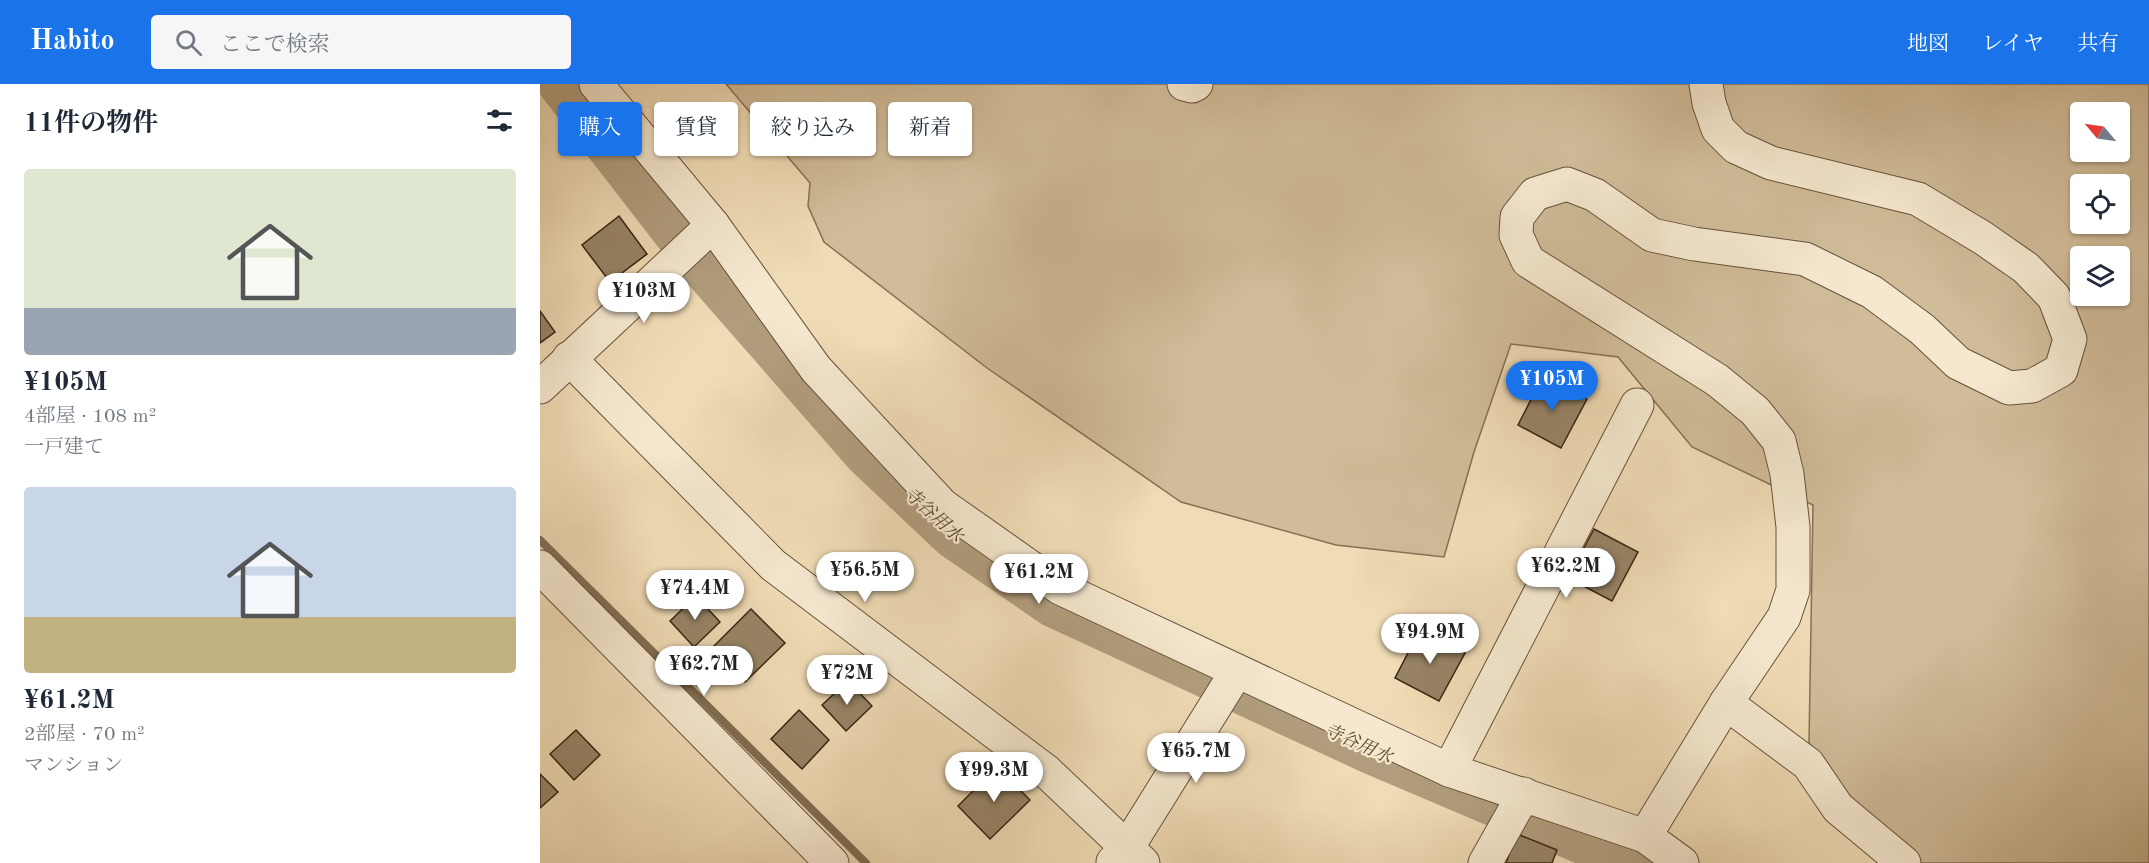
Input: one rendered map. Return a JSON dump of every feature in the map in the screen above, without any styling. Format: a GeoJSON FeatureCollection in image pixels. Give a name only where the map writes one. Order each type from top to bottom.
{"type":"FeatureCollection","features":[{"type":"Feature","properties":{"kind":"street"},"geometry":{"type":"LineString","coordinates":[[596,84],[713,225],[816,369],[942,505],[1060,588],[1449,770],[1645,836],[1682,863]]}},
{"type":"Feature","properties":{"kind":"street"},"geometry":{"type":"LineString","coordinates":[[1184,84],[1192,86],[1196,84]]}},
{"type":"Feature","properties":{"kind":"street"},"geometry":{"type":"LineString","coordinates":[[1645,836],[1726,703],[1784,616],[1792,591],[1793,528],[1787,474],[1779,441],[1755,411],[1717,380],[1528,261],[1516,235],[1517,217],[1535,194],[1567,184],[1595,195],[1652,235],[1694,244],[1805,259],[1872,292],[1922,329],[1958,363],[2009,388],[2032,387],[2061,370],[2070,339],[2054,297],[2026,268],[1983,238],[1918,199],[1771,163],[1736,147],[1718,129],[1709,103],[1706,84]]}},
{"type":"Feature","properties":{"kind":"street"},"geometry":{"type":"LineString","coordinates":[[540,387],[713,225]]}},
{"type":"Feature","properties":{"kind":"street"},"geometry":{"type":"LineString","coordinates":[[569,358],[773,565],[1046,771],[1127,858],[1237,671]]}},
{"type":"Feature","properties":{"kind":"street"},"geometry":{"type":"LineString","coordinates":[[1449,770],[1637,405]]}},
{"type":"Feature","properties":{"kind":"street"},"geometry":{"type":"LineString","coordinates":[[540,567],[832,863]]}},
{"type":"Feature","properties":{"kind":"street"},"geometry":{"type":"LineString","coordinates":[[1726,703],[1808,764],[1838,808],[1904,863]]}},
{"type":"Feature","properties":{"kind":"street"},"geometry":{"type":"LineString","coordinates":[[1485,863],[1524,794]]}},
{"type":"Feature","properties":{"kind":"shaded area"},"geometry":{"type":"Polygon","coordinates":[[[726,84],[2149,84],[2149,863],[1906,863],[1897,857],[1809,743],[1813,505],[1692,447],[1618,357],[1511,344],[1474,452],[1444,557],[1336,545],[1181,502],[987,368],[824,242],[808,206],[810,183],[787,156],[876,156],[876,102],[750,102],[750,112],[726,84]]]}},
{"type":"Feature","properties":{"kind":"building"},"geometry":{"type":"Polygon","coordinates":[[[619,216],[647,254],[610,282],[582,245],[619,216]]]}},
{"type":"Feature","properties":{"kind":"building"},"geometry":{"type":"Polygon","coordinates":[[[540,311],[555,332],[540,343],[540,311]]]}},
{"type":"Feature","properties":{"kind":"building"},"geometry":{"type":"Polygon","coordinates":[[[1543,376],[1587,399],[1561,448],[1518,425],[1543,376]]]}},
{"type":"Feature","properties":{"kind":"building"},"geometry":{"type":"Polygon","coordinates":[[[1594,529],[1638,552],[1612,601],[1568,578],[1594,529]]]}},
{"type":"Feature","properties":{"kind":"building"},"geometry":{"type":"Polygon","coordinates":[[[696,596],[720,622],[694,647],[670,621],[696,596]]]}},
{"type":"Feature","properties":{"kind":"building"},"geometry":{"type":"Polygon","coordinates":[[[751,609],[785,643],[745,682],[712,648],[751,609]]]}},
{"type":"Feature","properties":{"kind":"building"},"geometry":{"type":"Polygon","coordinates":[[[1420,630],[1465,653],[1439,701],[1395,678],[1420,630]]]}},
{"type":"Feature","properties":{"kind":"building"},"geometry":{"type":"Polygon","coordinates":[[[848,681],[872,706],[846,731],[822,705],[848,681]]]}},
{"type":"Feature","properties":{"kind":"building"},"geometry":{"type":"Polygon","coordinates":[[[799,710],[829,740],[802,769],[771,739],[799,710]]]}},
{"type":"Feature","properties":{"kind":"building"},"geometry":{"type":"Polygon","coordinates":[[[576,730],[600,755],[574,780],[550,754],[576,730]]]}},
{"type":"Feature","properties":{"kind":"building"},"geometry":{"type":"Polygon","coordinates":[[[997,767],[1030,800],[990,839],[958,806],[997,767]]]}},
{"type":"Feature","properties":{"kind":"building"},"geometry":{"type":"Polygon","coordinates":[[[540,774],[558,792],[540,808],[540,774]]]}},
{"type":"Feature","properties":{"kind":"building"},"geometry":{"type":"Polygon","coordinates":[[[1517,834],[1557,850],[1552,863],[1506,863],[1517,834]]]}},
{"type":"Feature","properties":{"kind":"waterway","name":"寺谷用水"},"geometry":{"type":"LineString","coordinates":[[561,84],[695,257],[867,454],[954,536],[1053,604],[1371,751],[1634,863]]}},
{"type":"Feature","properties":{"kind":"waterway"},"geometry":{"type":"LineString","coordinates":[[540,540],[866,863]]}}]}
